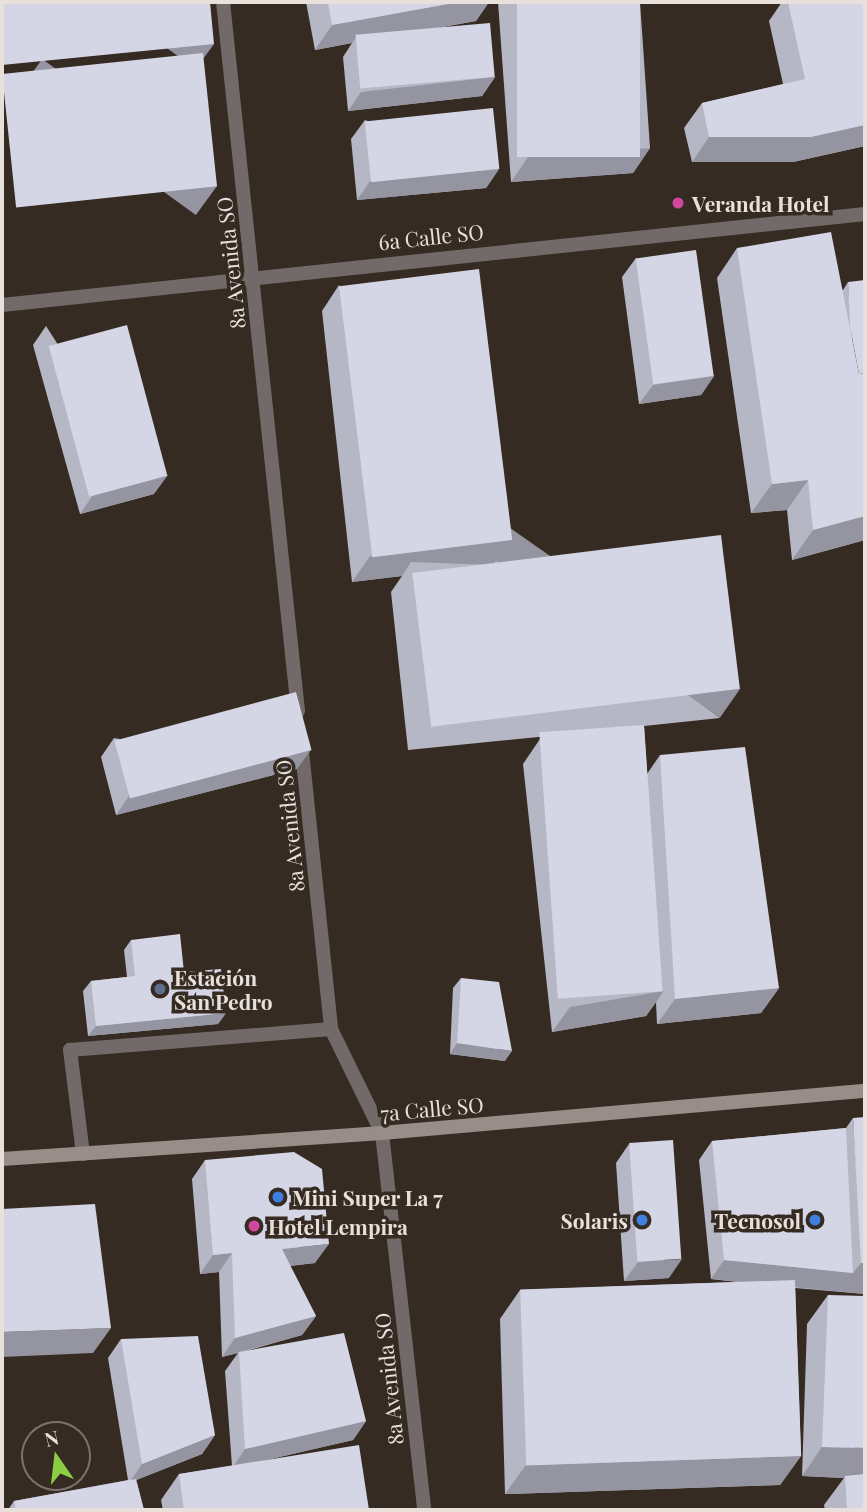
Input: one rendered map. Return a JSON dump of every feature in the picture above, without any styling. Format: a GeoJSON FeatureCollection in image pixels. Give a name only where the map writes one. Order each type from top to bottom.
{"type":"FeatureCollection","features":[{"type":"Feature","properties":{"kind":"main road","name":"7a Calle SO"},"geometry":{"type":"LineString","coordinates":[[2,1159],[382,1133],[865,1091]]}},
{"type":"Feature","properties":{"kind":"street","name":"8a Avenida SO"},"geometry":{"type":"LineString","coordinates":[[223,2],[331,1029],[382,1133],[424,1510]]}},
{"type":"Feature","properties":{"kind":"street","name":"6a Calle SO"},"geometry":{"type":"LineString","coordinates":[[2,305],[253,276],[865,214]]}},
{"type":"Feature","properties":{"kind":"street"},"geometry":{"type":"LineString","coordinates":[[83,1154],[70,1050],[331,1029]]}},
{"type":"Feature","properties":{"kind":"building"},"geometry":{"type":"Polygon","coordinates":[[[210,2],[214,44],[2,65],[2,4],[210,2]]]}},
{"type":"Feature","properties":{"kind":"building"},"geometry":{"type":"Polygon","coordinates":[[[328,2],[459,2],[332,25],[328,2]]]}},
{"type":"Feature","properties":{"kind":"building"},"geometry":{"type":"Polygon","coordinates":[[[517,2],[640,2],[640,157],[517,157],[517,2]]]}},
{"type":"Feature","properties":{"kind":"building"},"geometry":{"type":"Polygon","coordinates":[[[788,2],[865,2],[865,125],[811,137],[709,137],[702,103],[805,79],[788,2]]]}},
{"type":"Feature","properties":{"kind":"building"},"geometry":{"type":"Polygon","coordinates":[[[490,23],[495,77],[360,89],[356,35],[490,23]]]}},
{"type":"Feature","properties":{"kind":"building"},"geometry":{"type":"Polygon","coordinates":[[[203,53],[217,186],[16,207],[2,74],[203,53]]]}},
{"type":"Feature","properties":{"kind":"building"},"geometry":{"type":"Polygon","coordinates":[[[493,108],[499,169],[371,182],[365,121],[493,108]]]}},
{"type":"Feature","properties":{"kind":"building"},"geometry":{"type":"Polygon","coordinates":[[[831,232],[859,374],[865,373],[865,516],[813,530],[808,480],[772,484],[737,248],[831,232]]]}},
{"type":"Feature","properties":{"kind":"building"},"geometry":{"type":"Polygon","coordinates":[[[696,250],[714,376],[653,384],[636,258],[696,250]]]}},
{"type":"Feature","properties":{"kind":"building"},"geometry":{"type":"Polygon","coordinates":[[[479,269],[512,540],[372,557],[339,286],[479,269]]]}},
{"type":"Feature","properties":{"kind":"building"},"geometry":{"type":"Polygon","coordinates":[[[865,280],[865,373],[859,374],[850,327],[848,282],[865,280]]]}},
{"type":"Feature","properties":{"kind":"building"},"geometry":{"type":"Polygon","coordinates":[[[127,325],[167,476],[89,497],[49,346],[127,325]]]}},
{"type":"Feature","properties":{"kind":"building"},"geometry":{"type":"Polygon","coordinates":[[[721,535],[740,689],[431,727],[412,573],[721,535]]]}},
{"type":"Feature","properties":{"kind":"building"},"geometry":{"type":"Polygon","coordinates":[[[296,692],[312,750],[130,799],[114,741],[296,692]]]}},
{"type":"Feature","properties":{"kind":"building"},"geometry":{"type":"Polygon","coordinates":[[[644,725],[663,991],[558,999],[539,732],[644,725]]]}},
{"type":"Feature","properties":{"kind":"building"},"geometry":{"type":"Polygon","coordinates":[[[745,747],[779,988],[675,999],[660,755],[745,747]]]}},
{"type":"Feature","properties":{"kind":"building","name":"Estación San Pedro"},"geometry":{"type":"Polygon","coordinates":[[[180,934],[184,972],[221,969],[226,1013],[96,1026],[91,981],[135,976],[131,940],[180,934]]]}},
{"type":"Feature","properties":{"kind":"building"},"geometry":{"type":"Polygon","coordinates":[[[461,978],[499,982],[512,1051],[457,1043],[461,978]]]}},
{"type":"Feature","properties":{"kind":"building"},"geometry":{"type":"Polygon","coordinates":[[[865,1117],[865,1263],[861,1263],[853,1118],[865,1117]]]}},
{"type":"Feature","properties":{"kind":"building"},"geometry":{"type":"Polygon","coordinates":[[[846,1128],[853,1273],[724,1260],[712,1141],[846,1128]]]}},
{"type":"Feature","properties":{"kind":"building"},"geometry":{"type":"Polygon","coordinates":[[[673,1140],[681,1259],[637,1262],[629,1143],[673,1140]]]}},
{"type":"Feature","properties":{"kind":"building"},"geometry":{"type":"Polygon","coordinates":[[[294,1152],[322,1169],[329,1244],[282,1249],[316,1316],[235,1338],[232,1253],[213,1255],[205,1160],[294,1152]]]}},
{"type":"Feature","properties":{"kind":"building"},"geometry":{"type":"Polygon","coordinates":[[[95,1204],[111,1328],[2,1332],[2,1209],[95,1204]]]}},
{"type":"Feature","properties":{"kind":"building"},"geometry":{"type":"Polygon","coordinates":[[[795,1280],[801,1456],[526,1465],[520,1290],[795,1280]]]}},
{"type":"Feature","properties":{"kind":"building"},"geometry":{"type":"Polygon","coordinates":[[[828,1295],[865,1296],[865,1448],[822,1447],[828,1295]]]}},
{"type":"Feature","properties":{"kind":"building"},"geometry":{"type":"Polygon","coordinates":[[[344,1333],[366,1421],[245,1449],[239,1352],[344,1333]]]}},
{"type":"Feature","properties":{"kind":"building"},"geometry":{"type":"Polygon","coordinates":[[[198,1336],[215,1435],[142,1464],[121,1339],[198,1336]]]}},
{"type":"Feature","properties":{"kind":"building"},"geometry":{"type":"Polygon","coordinates":[[[359,1445],[369,1510],[184,1510],[179,1474],[359,1445]]]}},
{"type":"Feature","properties":{"kind":"building"},"geometry":{"type":"Polygon","coordinates":[[[865,1474],[865,1510],[847,1510],[845,1476],[865,1474]]]}},
{"type":"Feature","properties":{"kind":"building"},"geometry":{"type":"Polygon","coordinates":[[[136,1479],[144,1510],[16,1510],[14,1501],[69,1491],[91,1491],[91,1487],[136,1479]]]}},
{"type":"Feature","properties":{"kind":"place","name":"Veranda Hotel"},"geometry":{"type":"Point","coordinates":[678,203]}},
{"type":"Feature","properties":{"kind":"place","name":"Estación San Pedro"},"geometry":{"type":"Point","coordinates":[160,989]}},
{"type":"Feature","properties":{"kind":"place","name":"Mini Super La 7"},"geometry":{"type":"Point","coordinates":[278,1197]}},
{"type":"Feature","properties":{"kind":"place","name":"Solaris"},"geometry":{"type":"Point","coordinates":[642,1220]}},
{"type":"Feature","properties":{"kind":"place","name":"Tecnosol"},"geometry":{"type":"Point","coordinates":[815,1220]}},
{"type":"Feature","properties":{"kind":"place","name":"Hotel Lempira"},"geometry":{"type":"Point","coordinates":[254,1226]}}]}
